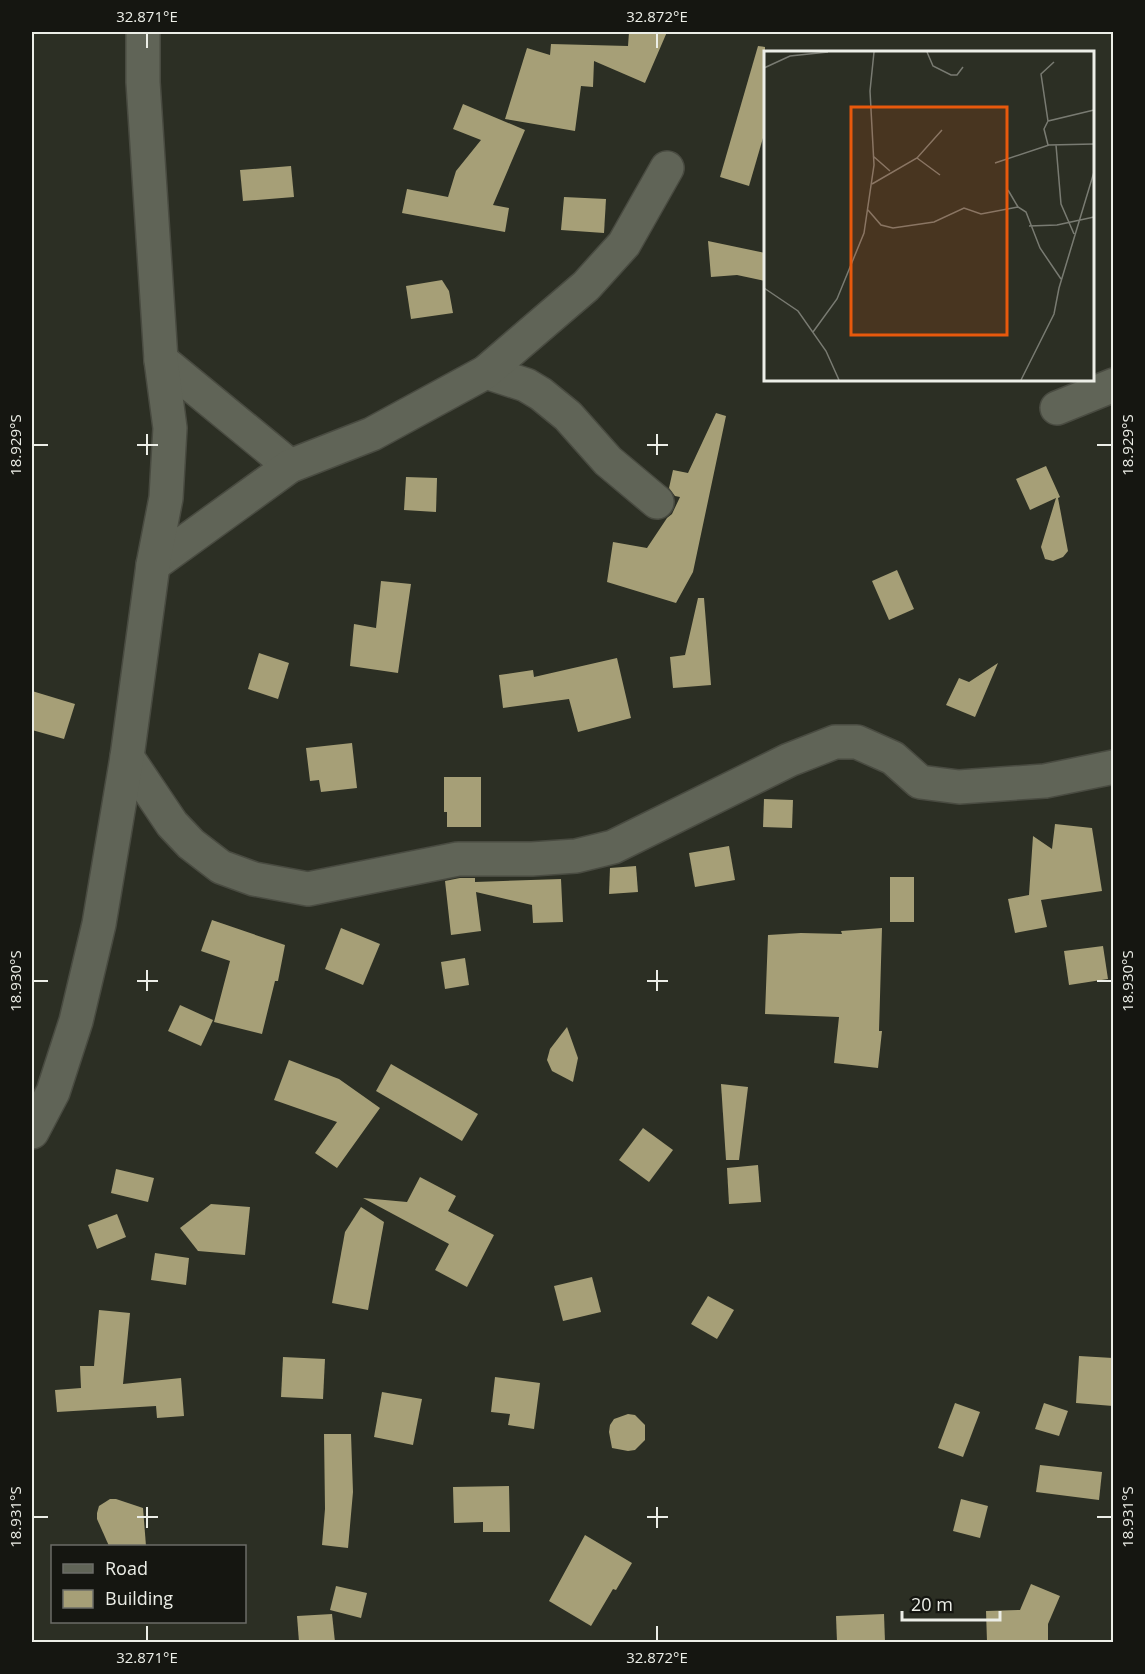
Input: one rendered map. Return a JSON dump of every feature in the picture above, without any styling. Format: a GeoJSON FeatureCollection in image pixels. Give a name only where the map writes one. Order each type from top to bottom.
{"type":"FeatureCollection","features":[{"type":"Feature","properties":{"kind":"street"},"geometry":{"type":"LineString","coordinates":[[32,1132],[53,1092],[78,1010],[99,924],[127,757],[153,565],[166,498],[170,428],[161,360],[143,82],[143,32]]}},
{"type":"Feature","properties":{"kind":"street"},"geometry":{"type":"LineString","coordinates":[[153,565],[290,466],[372,434],[486,372],[586,286],[624,244],[667,168]]}},
{"type":"Feature","properties":{"kind":"street"},"geometry":{"type":"LineString","coordinates":[[161,360],[290,466]]}},
{"type":"Feature","properties":{"kind":"street"},"geometry":{"type":"LineString","coordinates":[[486,372],[526,385],[541,394],[568,416],[608,462],[657,502]]}},
{"type":"Feature","properties":{"kind":"street"},"geometry":{"type":"LineString","coordinates":[[1057,408],[1113,385]]}},
{"type":"Feature","properties":{"kind":"street"},"geometry":{"type":"LineString","coordinates":[[127,757],[172,824],[191,844],[221,867],[254,879],[308,889],[458,859],[532,859],[576,855],[613,847],[768,770],[835,742],[857,742],[893,758],[920,782],[959,788],[1046,781],[1113,767]]}},
{"type":"Feature","properties":{"kind":"building"},"geometry":{"type":"Polygon","coordinates":[[[629,32],[667,32],[645,83],[594,61],[593,87],[581,86],[575,131],[505,119],[527,48],[550,55],[551,44],[628,46],[629,32]]]}},
{"type":"Feature","properties":{"kind":"building"},"geometry":{"type":"Polygon","coordinates":[[[758,46],[765,47],[764,134],[749,186],[720,177],[758,46]]]}},
{"type":"Feature","properties":{"kind":"building"},"geometry":{"type":"Polygon","coordinates":[[[463,104],[525,130],[493,205],[509,208],[505,232],[402,213],[407,189],[448,197],[456,171],[481,140],[453,129],[463,104]]]}},
{"type":"Feature","properties":{"kind":"building"},"geometry":{"type":"Polygon","coordinates":[[[291,166],[294,197],[243,201],[240,170],[291,166]]]}},
{"type":"Feature","properties":{"kind":"building"},"geometry":{"type":"Polygon","coordinates":[[[564,197],[606,199],[604,233],[561,230],[564,197]]]}},
{"type":"Feature","properties":{"kind":"building"},"geometry":{"type":"Polygon","coordinates":[[[708,241],[764,253],[764,281],[737,275],[711,277],[708,241]]]}},
{"type":"Feature","properties":{"kind":"building"},"geometry":{"type":"Polygon","coordinates":[[[442,280],[449,291],[453,313],[411,319],[406,286],[442,280]]]}},
{"type":"Feature","properties":{"kind":"building"},"geometry":{"type":"Polygon","coordinates":[[[716,413],[726,416],[693,572],[676,603],[607,582],[613,542],[647,548],[672,514],[680,497],[675,496],[669,488],[673,470],[688,473],[716,413]]]}},
{"type":"Feature","properties":{"kind":"building"},"geometry":{"type":"Polygon","coordinates":[[[1046,466],[1060,497],[1058,498],[1068,551],[1063,557],[1053,561],[1045,559],[1041,547],[1056,498],[1030,510],[1016,479],[1046,466]]]}},
{"type":"Feature","properties":{"kind":"building"},"geometry":{"type":"Polygon","coordinates":[[[406,477],[437,478],[436,512],[404,510],[406,477]]]}},
{"type":"Feature","properties":{"kind":"building"},"geometry":{"type":"Polygon","coordinates":[[[897,570],[914,609],[889,620],[872,581],[897,570]]]}},
{"type":"Feature","properties":{"kind":"building"},"geometry":{"type":"Polygon","coordinates":[[[381,581],[411,584],[398,673],[350,666],[354,624],[376,628],[381,581]]]}},
{"type":"Feature","properties":{"kind":"building"},"geometry":{"type":"Polygon","coordinates":[[[698,598],[704,598],[711,685],[673,688],[670,657],[685,655],[698,598]]]}},
{"type":"Feature","properties":{"kind":"building"},"geometry":{"type":"Polygon","coordinates":[[[259,653],[289,663],[278,699],[248,689],[259,653]]]}},
{"type":"Feature","properties":{"kind":"building"},"geometry":{"type":"Polygon","coordinates":[[[617,658],[631,718],[578,732],[569,699],[503,708],[499,675],[533,670],[534,677],[617,658]]]}},
{"type":"Feature","properties":{"kind":"building"},"geometry":{"type":"Polygon","coordinates":[[[998,663],[975,717],[946,705],[959,678],[969,682],[998,663]]]}},
{"type":"Feature","properties":{"kind":"building"},"geometry":{"type":"Polygon","coordinates":[[[32,691],[75,704],[64,739],[32,730],[32,691]]]}},
{"type":"Feature","properties":{"kind":"building"},"geometry":{"type":"Polygon","coordinates":[[[352,743],[357,788],[321,792],[319,780],[310,781],[306,748],[352,743]]]}},
{"type":"Feature","properties":{"kind":"building"},"geometry":{"type":"Polygon","coordinates":[[[444,777],[481,777],[481,827],[447,827],[447,812],[444,812],[444,777]]]}},
{"type":"Feature","properties":{"kind":"building"},"geometry":{"type":"Polygon","coordinates":[[[764,799],[793,800],[792,828],[763,827],[764,799]]]}},
{"type":"Feature","properties":{"kind":"building"},"geometry":{"type":"Polygon","coordinates":[[[1055,824],[1092,828],[1102,891],[1041,900],[1047,927],[1015,933],[1008,899],[1029,895],[1033,836],[1052,849],[1055,824]]]}},
{"type":"Feature","properties":{"kind":"building"},"geometry":{"type":"Polygon","coordinates":[[[729,846],[735,880],[695,887],[689,853],[729,846]]]}},
{"type":"Feature","properties":{"kind":"building"},"geometry":{"type":"Polygon","coordinates":[[[636,866],[638,892],[609,894],[610,868],[636,866]]]}},
{"type":"Feature","properties":{"kind":"building"},"geometry":{"type":"Polygon","coordinates":[[[890,877],[914,877],[914,922],[890,922],[890,877]]]}},
{"type":"Feature","properties":{"kind":"building"},"geometry":{"type":"Polygon","coordinates":[[[475,878],[475,882],[561,879],[563,922],[533,923],[532,905],[476,892],[481,931],[451,935],[445,881],[475,878]]]}},
{"type":"Feature","properties":{"kind":"building"},"geometry":{"type":"Polygon","coordinates":[[[212,920],[285,945],[278,981],[275,981],[262,1034],[214,1022],[230,961],[201,951],[212,920]]]}},
{"type":"Feature","properties":{"kind":"building"},"geometry":{"type":"Polygon","coordinates":[[[341,928],[380,944],[363,985],[325,969],[341,928]]]}},
{"type":"Feature","properties":{"kind":"building"},"geometry":{"type":"Polygon","coordinates":[[[882,928],[879,1031],[882,1031],[878,1068],[834,1063],[839,1017],[765,1014],[768,935],[842,934],[841,931],[882,928]]]}},
{"type":"Feature","properties":{"kind":"building"},"geometry":{"type":"Polygon","coordinates":[[[1103,946],[1108,979],[1069,985],[1064,951],[1103,946]]]}},
{"type":"Feature","properties":{"kind":"building"},"geometry":{"type":"Polygon","coordinates":[[[465,958],[469,985],[445,989],[441,962],[465,958]]]}},
{"type":"Feature","properties":{"kind":"building"},"geometry":{"type":"Polygon","coordinates":[[[180,1005],[213,1020],[201,1046],[168,1031],[180,1005]]]}},
{"type":"Feature","properties":{"kind":"building"},"geometry":{"type":"Polygon","coordinates":[[[567,1027],[578,1058],[573,1082],[552,1071],[547,1060],[550,1049],[567,1027]]]}},
{"type":"Feature","properties":{"kind":"building"},"geometry":{"type":"Polygon","coordinates":[[[289,1060],[339,1079],[380,1108],[337,1168],[315,1153],[337,1122],[274,1100],[289,1060]]]}},
{"type":"Feature","properties":{"kind":"building"},"geometry":{"type":"Polygon","coordinates":[[[391,1064],[478,1114],[462,1141],[376,1091],[391,1064]]]}},
{"type":"Feature","properties":{"kind":"building"},"geometry":{"type":"Polygon","coordinates":[[[721,1084],[748,1087],[739,1160],[726,1160],[721,1084]]]}},
{"type":"Feature","properties":{"kind":"building"},"geometry":{"type":"Polygon","coordinates":[[[643,1128],[673,1150],[649,1182],[619,1160],[643,1128]]]}},
{"type":"Feature","properties":{"kind":"building"},"geometry":{"type":"Polygon","coordinates":[[[758,1165],[761,1202],[729,1204],[727,1168],[758,1165]]]}},
{"type":"Feature","properties":{"kind":"building"},"geometry":{"type":"Polygon","coordinates":[[[116,1169],[154,1178],[148,1202],[111,1193],[116,1169]]]}},
{"type":"Feature","properties":{"kind":"building"},"geometry":{"type":"Polygon","coordinates":[[[420,1177],[456,1196],[448,1211],[494,1235],[467,1287],[435,1270],[449,1244],[363,1198],[407,1202],[420,1177]]]}},
{"type":"Feature","properties":{"kind":"building"},"geometry":{"type":"Polygon","coordinates":[[[211,1204],[250,1207],[245,1255],[198,1251],[180,1228],[211,1204]]]}},
{"type":"Feature","properties":{"kind":"building"},"geometry":{"type":"Polygon","coordinates":[[[361,1207],[384,1222],[368,1310],[332,1303],[345,1232],[361,1207]]]}},
{"type":"Feature","properties":{"kind":"building"},"geometry":{"type":"Polygon","coordinates":[[[117,1214],[126,1237],[97,1249],[88,1225],[117,1214]]]}},
{"type":"Feature","properties":{"kind":"building"},"geometry":{"type":"Polygon","coordinates":[[[155,1253],[189,1258],[186,1285],[151,1280],[155,1253]]]}},
{"type":"Feature","properties":{"kind":"building"},"geometry":{"type":"Polygon","coordinates":[[[592,1277],[601,1312],[563,1321],[554,1286],[592,1277]]]}},
{"type":"Feature","properties":{"kind":"building"},"geometry":{"type":"Polygon","coordinates":[[[708,1296],[734,1310],[717,1339],[691,1324],[708,1296]]]}},
{"type":"Feature","properties":{"kind":"building"},"geometry":{"type":"Polygon","coordinates":[[[99,1310],[130,1313],[123,1384],[181,1378],[184,1416],[157,1418],[156,1406],[57,1412],[55,1390],[81,1388],[80,1366],[94,1366],[99,1310]]]}},
{"type":"Feature","properties":{"kind":"building"},"geometry":{"type":"Polygon","coordinates":[[[1079,1356],[1113,1358],[1113,1406],[1076,1403],[1079,1356]]]}},
{"type":"Feature","properties":{"kind":"building"},"geometry":{"type":"Polygon","coordinates":[[[283,1357],[325,1359],[323,1399],[281,1397],[283,1357]]]}},
{"type":"Feature","properties":{"kind":"building"},"geometry":{"type":"Polygon","coordinates":[[[495,1377],[540,1383],[534,1429],[508,1425],[510,1414],[491,1412],[495,1377]]]}},
{"type":"Feature","properties":{"kind":"building"},"geometry":{"type":"Polygon","coordinates":[[[382,1392],[422,1399],[413,1445],[374,1437],[382,1392]]]}},
{"type":"Feature","properties":{"kind":"building"},"geometry":{"type":"Polygon","coordinates":[[[955,1403],[980,1412],[963,1457],[938,1448],[955,1403]]]}},
{"type":"Feature","properties":{"kind":"building"},"geometry":{"type":"Polygon","coordinates":[[[1044,1403],[1068,1411],[1059,1436],[1035,1429],[1044,1403]]]}},
{"type":"Feature","properties":{"kind":"building"},"geometry":{"type":"Polygon","coordinates":[[[628,1414],[635,1415],[645,1425],[645,1440],[635,1450],[612,1448],[610,1425],[614,1419],[628,1414]]]}},
{"type":"Feature","properties":{"kind":"building"},"geometry":{"type":"Polygon","coordinates":[[[324,1434],[351,1434],[353,1492],[348,1548],[322,1545],[325,1509],[324,1434]]]}},
{"type":"Feature","properties":{"kind":"building"},"geometry":{"type":"Polygon","coordinates":[[[1040,1465],[1102,1472],[1099,1500],[1036,1492],[1040,1465]]]}},
{"type":"Feature","properties":{"kind":"building"},"geometry":{"type":"Polygon","coordinates":[[[509,1486],[510,1532],[483,1532],[483,1522],[454,1523],[453,1487],[509,1486]]]}},
{"type":"Feature","properties":{"kind":"building"},"geometry":{"type":"Polygon","coordinates":[[[110,1499],[116,1499],[143,1508],[146,1545],[109,1545],[97,1519],[99,1506],[110,1499]]]}},
{"type":"Feature","properties":{"kind":"building"},"geometry":{"type":"Polygon","coordinates":[[[961,1499],[988,1506],[980,1538],[953,1531],[961,1499]]]}},
{"type":"Feature","properties":{"kind":"building"},"geometry":{"type":"Polygon","coordinates":[[[585,1535],[632,1563],[591,1626],[549,1601],[585,1535]]]}},
{"type":"Feature","properties":{"kind":"building"},"geometry":{"type":"Polygon","coordinates":[[[1031,1584],[1060,1596],[1048,1624],[1048,1642],[987,1642],[986,1611],[1020,1610],[1031,1584]]]}},
{"type":"Feature","properties":{"kind":"building"},"geometry":{"type":"Polygon","coordinates":[[[336,1586],[367,1593],[361,1618],[330,1610],[336,1586]]]}},
{"type":"Feature","properties":{"kind":"building"},"geometry":{"type":"Polygon","coordinates":[[[332,1614],[335,1642],[299,1642],[297,1616],[332,1614]]]}},
{"type":"Feature","properties":{"kind":"building"},"geometry":{"type":"Polygon","coordinates":[[[884,1614],[885,1642],[837,1642],[836,1616],[884,1614]]]}}]}
